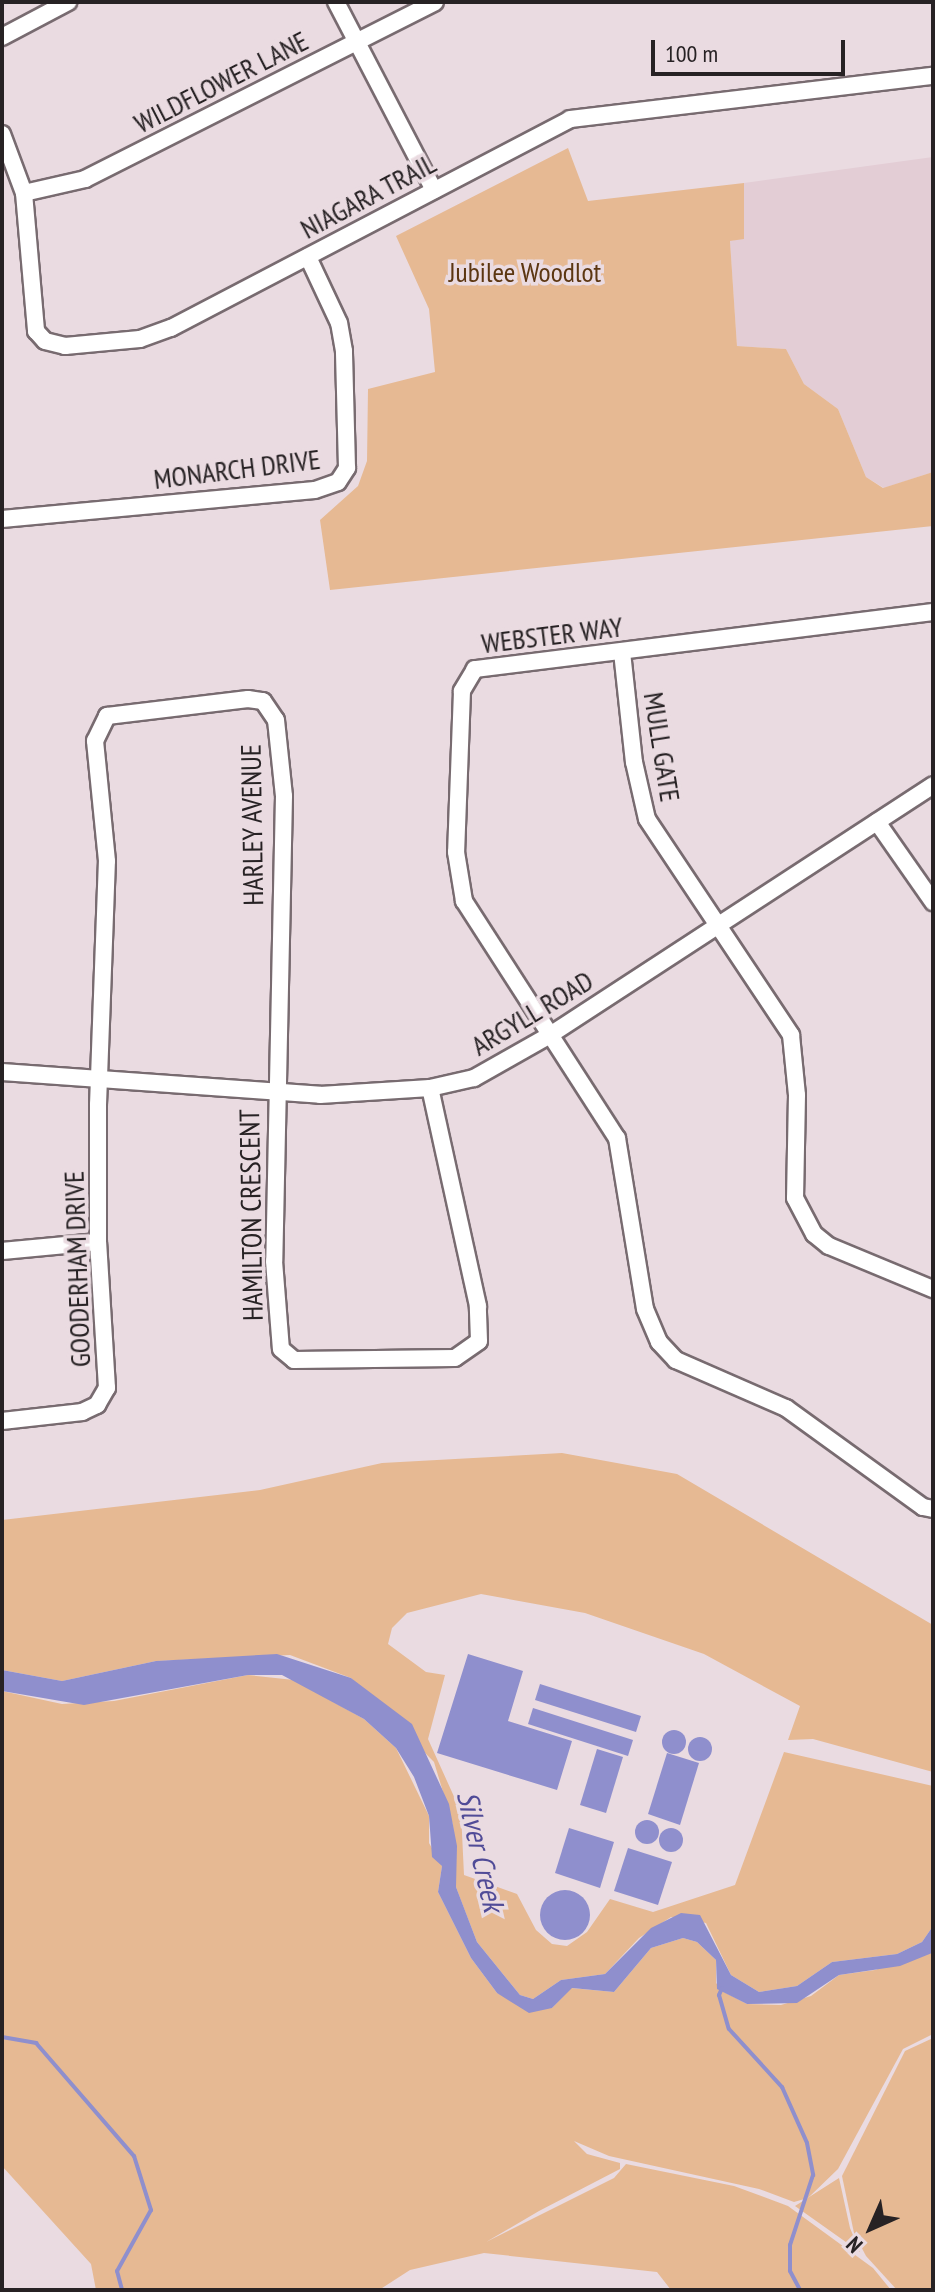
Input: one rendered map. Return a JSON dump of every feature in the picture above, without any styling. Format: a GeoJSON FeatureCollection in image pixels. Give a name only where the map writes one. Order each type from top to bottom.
{"type":"FeatureCollection","features":[{"type":"Feature","properties":{"kind":"street"},"geometry":{"type":"LineString","coordinates":[[2,37],[68,2]]}},
{"type":"Feature","properties":{"kind":"street"},"geometry":{"type":"LineString","coordinates":[[336,2],[434,190]]}},
{"type":"Feature","properties":{"kind":"street","name":"WILDFLOWER LANE"},"geometry":{"type":"LineString","coordinates":[[24,193],[85,179],[435,2]]}},
{"type":"Feature","properties":{"kind":"street","name":"NIAGARA TRAIL"},"geometry":{"type":"LineString","coordinates":[[2,134],[24,193],[36,331],[56,346],[152,336],[570,119],[933,76]]}},
{"type":"Feature","properties":{"kind":"street","name":"MONARCH DRIVE"},"geometry":{"type":"LineString","coordinates":[[2,519],[315,490],[338,482],[347,468],[344,351],[339,323],[308,257]]}},
{"type":"Feature","properties":{"kind":"street","name":"WEBSTER WAY"},"geometry":{"type":"LineString","coordinates":[[550,1035],[474,918],[459,886],[464,682],[486,666],[622,652],[933,612]]}},
{"type":"Feature","properties":{"kind":"street","name":"MULL GATE"},"geometry":{"type":"LineString","coordinates":[[622,652],[634,762],[647,819],[715,927],[791,1035],[797,1095],[795,1198],[814,1234],[829,1246],[933,1289]]}},
{"type":"Feature","properties":{"kind":"street","name":"HARLEY AVENUE"},"geometry":{"type":"LineString","coordinates":[[99,1079],[107,861],[98,726],[122,711],[257,699],[268,706],[276,720],[284,796],[275,1093]]}},
{"type":"Feature","properties":{"kind":"street","name":"ARGYLL ROAD"},"geometry":{"type":"LineString","coordinates":[[2,1072],[275,1093],[349,1095],[430,1088],[491,1071],[933,785]]}},
{"type":"Feature","properties":{"kind":"street"},"geometry":{"type":"LineString","coordinates":[[877,822],[933,902]]}},
{"type":"Feature","properties":{"kind":"street"},"geometry":{"type":"LineString","coordinates":[[550,1035],[599,1102],[617,1138],[645,1309],[659,1342],[676,1360],[786,1408],[923,1507],[933,1509]]}},
{"type":"Feature","properties":{"kind":"street","name":"GOODERHAM DRIVE"},"geometry":{"type":"LineString","coordinates":[[2,1421],[82,1412],[97,1405],[107,1388],[98,1242],[99,1079]]}},
{"type":"Feature","properties":{"kind":"street","name":"HAMILTON CRESCENT"},"geometry":{"type":"LineString","coordinates":[[275,1093],[274,1261],[281,1349],[294,1360],[325,1363],[455,1358],[479,1341],[478,1306],[430,1088]]}},
{"type":"Feature","properties":{"kind":"street"},"geometry":{"type":"LineString","coordinates":[[2,1251],[98,1242]]}},
{"type":"Feature","properties":{"kind":"shaded area"},"geometry":{"type":"Polygon","coordinates":[[[933,157],[933,472],[884,488],[866,477],[838,409],[804,384],[786,349],[737,346],[730,241],[744,238],[744,183],[933,157]]]}},
{"type":"Feature","properties":{"kind":"green space","name":"Jubilee Woodlot"},"geometry":{"type":"Polygon","coordinates":[[[568,148],[588,201],[744,183],[744,239],[730,241],[737,346],[786,349],[804,384],[838,409],[866,477],[883,488],[933,472],[933,526],[330,590],[320,520],[358,486],[367,461],[368,389],[435,372],[429,309],[396,236],[568,148]]]}},
{"type":"Feature","properties":{"kind":"green space"},"geometry":{"type":"Polygon","coordinates":[[[562,1453],[677,1474],[933,1625],[933,1772],[813,1739],[788,1740],[800,1706],[704,1654],[585,1613],[481,1594],[407,1613],[392,1628],[388,1644],[426,1672],[445,1675],[428,1739],[461,1812],[464,1875],[517,1894],[536,1930],[552,1944],[567,1946],[587,1932],[610,1899],[653,1912],[735,1885],[784,1752],[933,1786],[933,1926],[922,1942],[897,1954],[832,1962],[797,1986],[759,1992],[731,1975],[706,1923],[671,1917],[639,1938],[605,1974],[561,1980],[533,1999],[520,1995],[477,1942],[456,1887],[453,1825],[434,1762],[351,1678],[290,1655],[156,1661],[62,1681],[2,1670],[2,1520],[260,1490],[382,1463],[562,1453]]]}},
{"type":"Feature","properties":{"kind":"green space"},"geometry":{"type":"Polygon","coordinates":[[[248,1675],[294,1680],[364,1719],[396,1748],[429,1816],[429,1843],[442,1866],[438,1892],[471,1958],[497,1993],[552,2008],[571,1988],[614,1992],[651,1948],[683,1938],[697,1942],[716,1960],[716,1983],[724,1992],[747,2004],[781,2005],[811,1996],[839,1975],[875,1970],[933,1950],[933,2034],[903,2049],[838,2169],[808,2198],[794,2202],[759,2189],[609,2156],[574,2141],[587,2154],[620,2163],[620,2169],[486,2242],[614,2178],[626,2164],[734,2186],[788,2206],[873,2268],[891,2290],[671,2290],[657,2272],[484,2253],[410,2270],[379,2290],[96,2290],[91,2264],[2,2166],[2,1691],[62,1704],[114,1701],[248,1675]]]}},
{"type":"Feature","properties":{"kind":"green space"},"geometry":{"type":"Polygon","coordinates":[[[933,2038],[933,2290],[897,2290],[866,2256],[854,2233],[842,2176],[905,2051],[933,2038]]]}},
{"type":"Feature","properties":{"kind":"green space"},"geometry":{"type":"Polygon","coordinates":[[[839,2178],[850,2228],[860,2252],[795,2206],[839,2178]]]}},
{"type":"Feature","properties":{"kind":"water"},"geometry":{"type":"Polygon","coordinates":[[[277,1654],[351,1678],[412,1724],[449,1804],[457,1846],[456,1887],[477,1942],[520,1995],[533,1999],[561,1980],[605,1974],[651,1928],[681,1913],[700,1915],[731,1975],[759,1992],[797,1986],[832,1962],[897,1954],[922,1942],[933,1926],[932,1953],[900,1966],[839,1975],[797,2003],[747,2004],[717,1989],[716,1960],[697,1942],[683,1938],[651,1948],[614,1992],[572,1988],[552,2008],[529,2013],[497,1993],[471,1958],[438,1892],[442,1866],[432,1857],[429,1816],[414,1777],[396,1748],[364,1719],[282,1675],[248,1675],[84,1705],[2,1691],[2,1670],[62,1681],[156,1661],[277,1654]]]}},
{"type":"Feature","properties":{"kind":"water"},"geometry":{"type":"Polygon","coordinates":[[[468,1654],[523,1671],[508,1721],[572,1741],[557,1790],[437,1753],[468,1654]]]}},
{"type":"Feature","properties":{"kind":"water"},"geometry":{"type":"Polygon","coordinates":[[[540,1684],[641,1716],[636,1732],[535,1700],[540,1684]]]}},
{"type":"Feature","properties":{"kind":"water"},"geometry":{"type":"Polygon","coordinates":[[[533,1708],[633,1740],[628,1756],[528,1724],[533,1708]]]}},
{"type":"Feature","properties":{"kind":"water"},"geometry":{"type":"Polygon","coordinates":[[[674,1730],[685,1737],[686,1742],[679,1753],[674,1754],[663,1747],[662,1742],[669,1731],[674,1730]]]}},
{"type":"Feature","properties":{"kind":"water"},"geometry":{"type":"Polygon","coordinates":[[[700,1737],[711,1744],[712,1749],[705,1760],[700,1761],[689,1754],[688,1749],[695,1738],[700,1737]]]}},
{"type":"Feature","properties":{"kind":"water"},"geometry":{"type":"Polygon","coordinates":[[[597,1749],[623,1757],[606,1813],[580,1805],[597,1749]]]}},
{"type":"Feature","properties":{"kind":"water"},"geometry":{"type":"Polygon","coordinates":[[[667,1753],[699,1763],[680,1825],[648,1814],[667,1753]]]}},
{"type":"Feature","properties":{"kind":"water"},"geometry":{"type":"Polygon","coordinates":[[[647,1820],[658,1827],[659,1832],[652,1843],[647,1844],[636,1837],[635,1832],[642,1821],[647,1820]]]}},
{"type":"Feature","properties":{"kind":"water"},"geometry":{"type":"Polygon","coordinates":[[[569,1828],[614,1842],[600,1888],[555,1873],[569,1828]]]}},
{"type":"Feature","properties":{"kind":"water"},"geometry":{"type":"Polygon","coordinates":[[[671,1828],[682,1835],[683,1840],[676,1851],[671,1852],[660,1845],[659,1840],[666,1829],[671,1828]]]}},
{"type":"Feature","properties":{"kind":"water"},"geometry":{"type":"Polygon","coordinates":[[[628,1848],[672,1862],[658,1905],[614,1891],[628,1848]]]}},
{"type":"Feature","properties":{"kind":"water"},"geometry":{"type":"Polygon","coordinates":[[[565,1890],[583,1897],[590,1915],[583,1933],[565,1940],[547,1933],[540,1915],[547,1897],[565,1890]]]}},
{"type":"Feature","properties":{"kind":"waterway"},"geometry":{"type":"LineString","coordinates":[[722,1988],[719,1995],[729,2029],[782,2087],[807,2143],[813,2175],[790,2245],[790,2271],[800,2290]]}},
{"type":"Feature","properties":{"kind":"waterway"},"geometry":{"type":"LineString","coordinates":[[2,2037],[36,2043],[134,2156],[151,2210],[117,2271],[122,2290]]}},
{"type":"Feature","properties":{"kind":"water label","name":"Silver Creek"},"geometry":{"type":"Point","coordinates":[481,1851]}}]}
